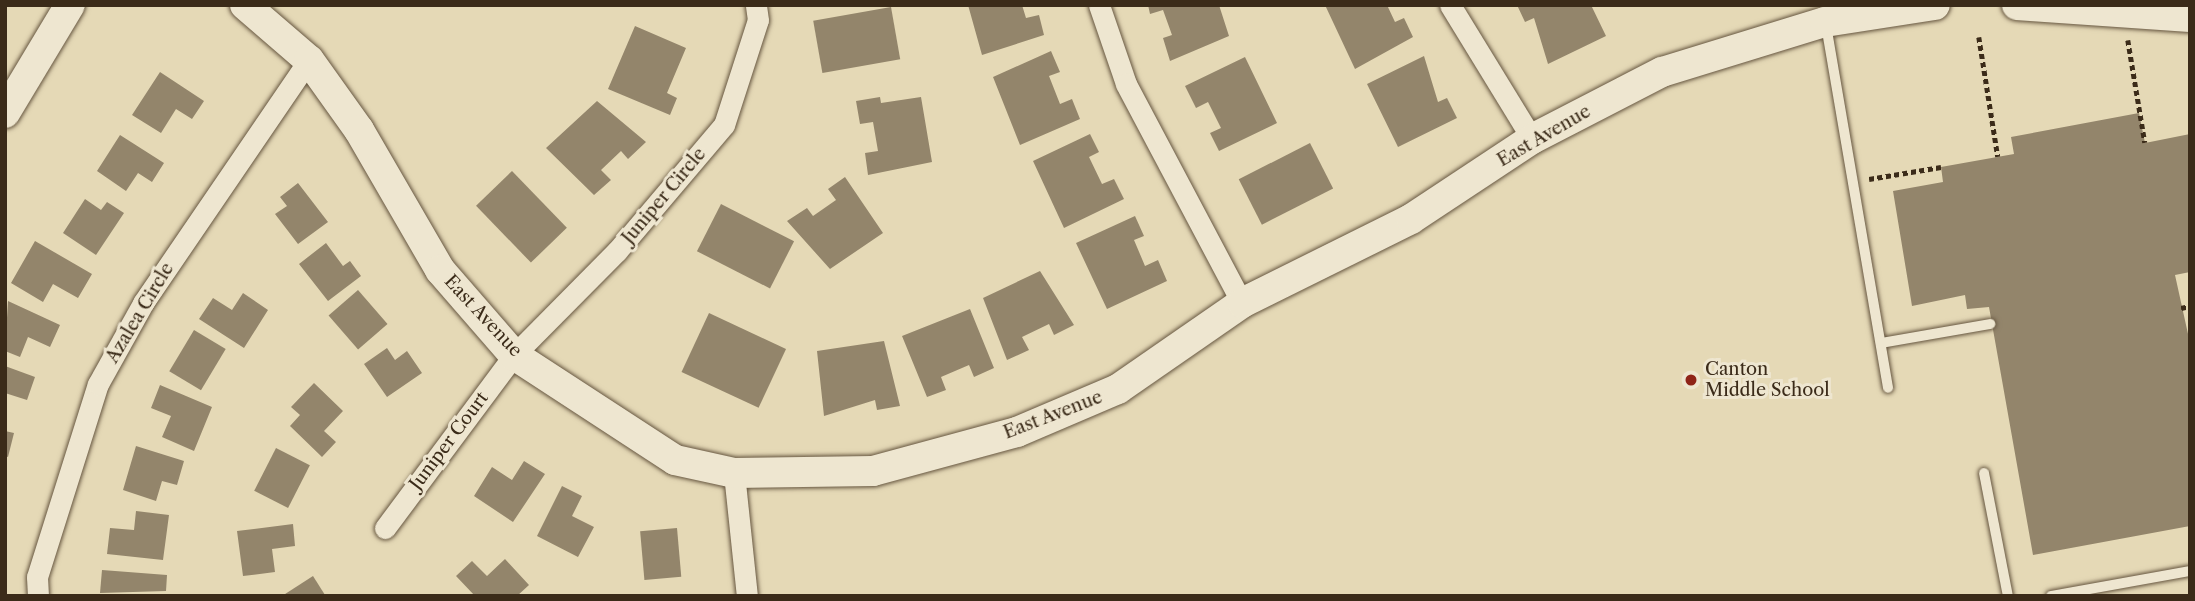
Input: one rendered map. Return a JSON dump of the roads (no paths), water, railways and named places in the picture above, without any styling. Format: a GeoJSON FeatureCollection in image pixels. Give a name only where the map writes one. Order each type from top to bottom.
{"type":"FeatureCollection","features":[{"type":"Feature","properties":{"kind":"street"},"geometry":{"type":"LineString","coordinates":[[5,113],[69,5]]}},
{"type":"Feature","properties":{"kind":"street","name":"East Avenue"},"geometry":{"type":"LineString","coordinates":[[245,5],[309,60],[359,130],[440,270],[514,355],[675,460],[734,473],[873,471],[1017,432],[1118,389],[1242,303],[1411,219],[1532,139],[1662,72],[1824,14],[1935,5]]}},
{"type":"Feature","properties":{"kind":"street","name":"Juniper Circle"},"geometry":{"type":"LineString","coordinates":[[514,355],[617,251],[724,125],[755,32],[756,5]]}},
{"type":"Feature","properties":{"kind":"street"},"geometry":{"type":"LineString","coordinates":[[1099,5],[1126,84],[1242,303]]}},
{"type":"Feature","properties":{"kind":"street"},"geometry":{"type":"LineString","coordinates":[[1450,5],[1532,139]]}},
{"type":"Feature","properties":{"kind":"street"},"geometry":{"type":"LineString","coordinates":[[2017,5],[2171,11]]}},
{"type":"Feature","properties":{"kind":"street","name":"Azalea Circle"},"geometry":{"type":"LineString","coordinates":[[38,596],[37,577],[98,384],[143,303],[309,60]]}},
{"type":"Feature","properties":{"kind":"street","name":"Juniper Court"},"geometry":{"type":"LineString","coordinates":[[385,528],[514,355]]}},
{"type":"Feature","properties":{"kind":"street"},"geometry":{"type":"LineString","coordinates":[[734,473],[747,596]]}},
{"type":"Feature","properties":{"kind":"lane"},"geometry":{"type":"LineString","coordinates":[[1824,14],[1888,388]]}},
{"type":"Feature","properties":{"kind":"lane"},"geometry":{"type":"LineString","coordinates":[[1881,343],[1990,324]]}},
{"type":"Feature","properties":{"kind":"lane"},"geometry":{"type":"LineString","coordinates":[[1984,473],[2008,596]]}},
{"type":"Feature","properties":{"kind":"lane"},"geometry":{"type":"LineString","coordinates":[[2050,596],[2190,571]]}},
{"type":"Feature","properties":{"kind":"place","name":"Canton Middle School"},"geometry":{"type":"Point","coordinates":[1691,380]}}]}
